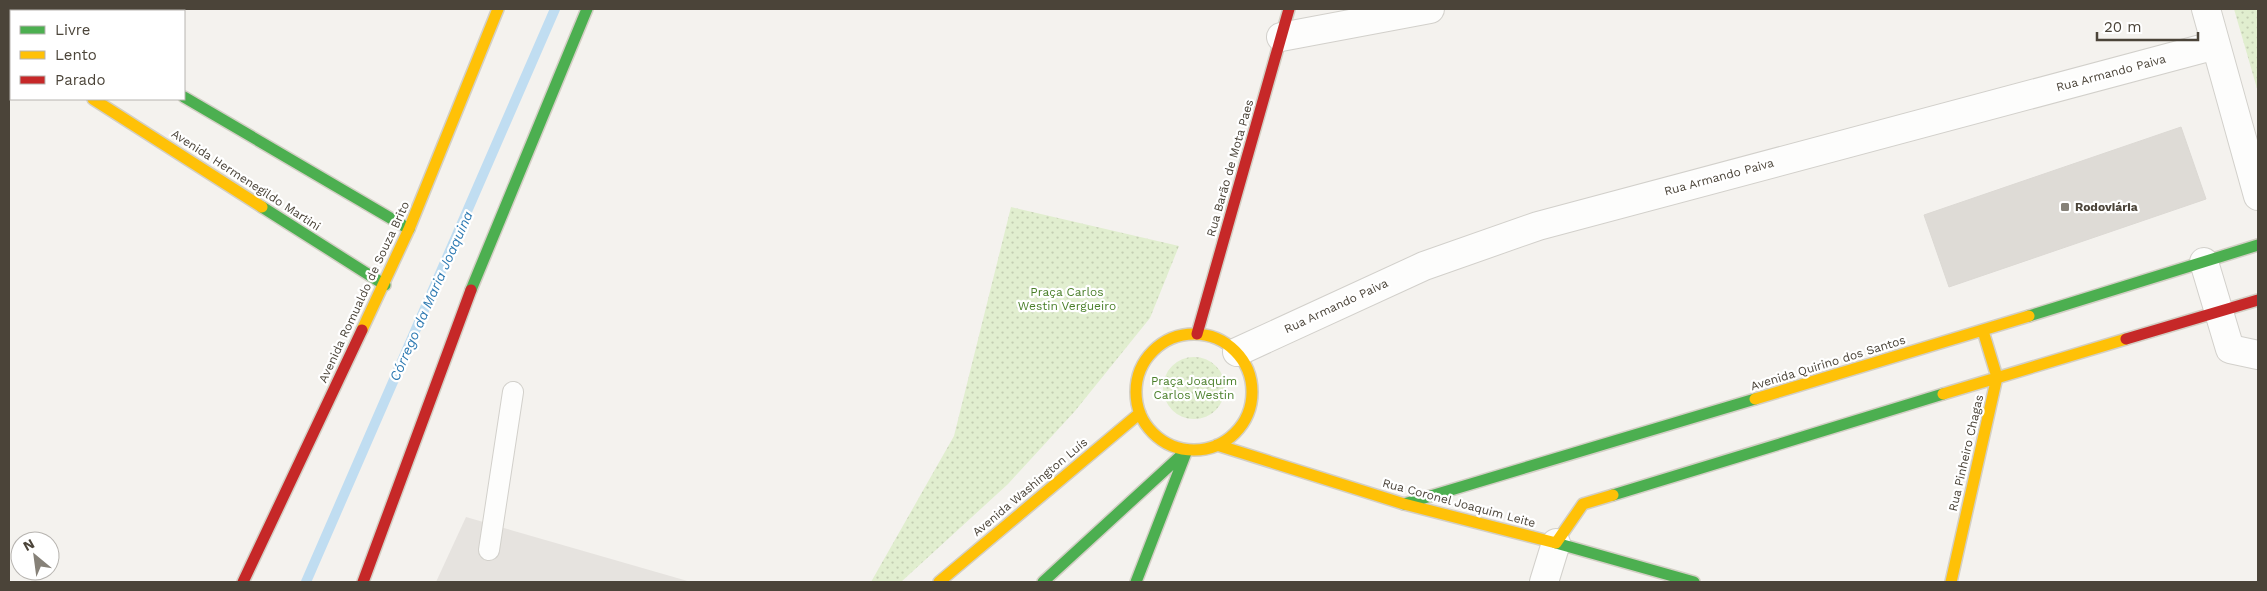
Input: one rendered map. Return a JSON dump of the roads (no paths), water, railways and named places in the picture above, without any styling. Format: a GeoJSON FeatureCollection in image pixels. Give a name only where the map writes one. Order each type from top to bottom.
{"type":"FeatureCollection","features":[{"type":"Feature","properties":{"kind":"main road","name":"Avenida Romualdo de Souza Brito"},"geometry":{"type":"LineString","coordinates":[[243,582],[410,230],[498,9]]}},
{"type":"Feature","properties":{"kind":"main road"},"geometry":{"type":"LineString","coordinates":[[364,582],[464,307],[587,9]]}},
{"type":"Feature","properties":{"kind":"main road","name":"Rua Barão de Mota Paes"},"geometry":{"type":"LineString","coordinates":[[1197,334],[1289,9]]}},
{"type":"Feature","properties":{"kind":"main road"},"geometry":{"type":"LineString","coordinates":[[185,98],[410,230]]}},
{"type":"Feature","properties":{"kind":"main road","name":"Avenida Hermenegildo Martini"},"geometry":{"type":"LineString","coordinates":[[95,100],[385,285]]}},
{"type":"Feature","properties":{"kind":"main road","name":"Avenida Quirino dos Santos"},"geometry":{"type":"LineString","coordinates":[[1404,504],[1983,332],[2258,246]]}},
{"type":"Feature","properties":{"kind":"main road"},"geometry":{"type":"LineString","coordinates":[[1556,544],[1583,504],[1997,377],[2258,300]]}},
{"type":"Feature","properties":{"kind":"main road","name":"Rua Pinheiro Chagas"},"geometry":{"type":"LineString","coordinates":[[1951,582],[1997,377],[1983,332]]}},
{"type":"Feature","properties":{"kind":"main road"},"geometry":{"type":"LineString","coordinates":[[1197,334],[1212,337],[1225,343],[1237,352],[1248,368],[1253,385],[1252,404],[1245,421],[1233,435],[1217,445],[1202,450],[1187,450],[1172,446],[1158,438],[1147,426],[1140,413],[1136,394],[1138,375],[1147,358],[1161,344],[1178,336],[1197,334]]}},
{"type":"Feature","properties":{"kind":"main road","name":"Avenida Washington Luís"},"geometry":{"type":"LineString","coordinates":[[939,582],[1140,413]]}},
{"type":"Feature","properties":{"kind":"main road","name":"Rua Coronel Joaquim Leite"},"geometry":{"type":"LineString","coordinates":[[1217,445],[1404,504],[1694,582]]}},
{"type":"Feature","properties":{"kind":"main road"},"geometry":{"type":"LineString","coordinates":[[1043,582],[1187,450]]}},
{"type":"Feature","properties":{"kind":"main road"},"geometry":{"type":"LineString","coordinates":[[1136,582],[1187,450]]}},
{"type":"Feature","properties":{"kind":"street"},"geometry":{"type":"LineString","coordinates":[[1281,37],[1430,9]]}},
{"type":"Feature","properties":{"kind":"street"},"geometry":{"type":"LineString","coordinates":[[2206,9],[2258,196]]}},
{"type":"Feature","properties":{"kind":"street","name":"Rua Armando Paiva"},"geometry":{"type":"LineString","coordinates":[[1237,352],[1424,266],[1538,226],[2216,45]]}},
{"type":"Feature","properties":{"kind":"street"},"geometry":{"type":"LineString","coordinates":[[2204,262],[2230,349],[2258,354]]}},
{"type":"Feature","properties":{"kind":"street"},"geometry":{"type":"LineString","coordinates":[[1544,582],[1556,544]]}},
{"type":"Feature","properties":{"kind":"lane"},"geometry":{"type":"LineString","coordinates":[[489,550],[513,392]]}},
{"type":"Feature","properties":{"kind":"waterway","name":"Córrego da Maria Joaquina"},"geometry":{"type":"LineString","coordinates":[[306,582],[555,9]]}},
{"type":"Feature","properties":{"kind":"place","name":"Rodoviária"},"geometry":{"type":"Point","coordinates":[2065,207]}},
{"type":"Feature","properties":{"kind":"park label","name":"Praça Carlos Westin Vergueiro"},"geometry":{"type":"Point","coordinates":[1067,299]}},
{"type":"Feature","properties":{"kind":"park label","name":"Praça Joaquim Carlos Westin"},"geometry":{"type":"Point","coordinates":[1194,388]}}]}
